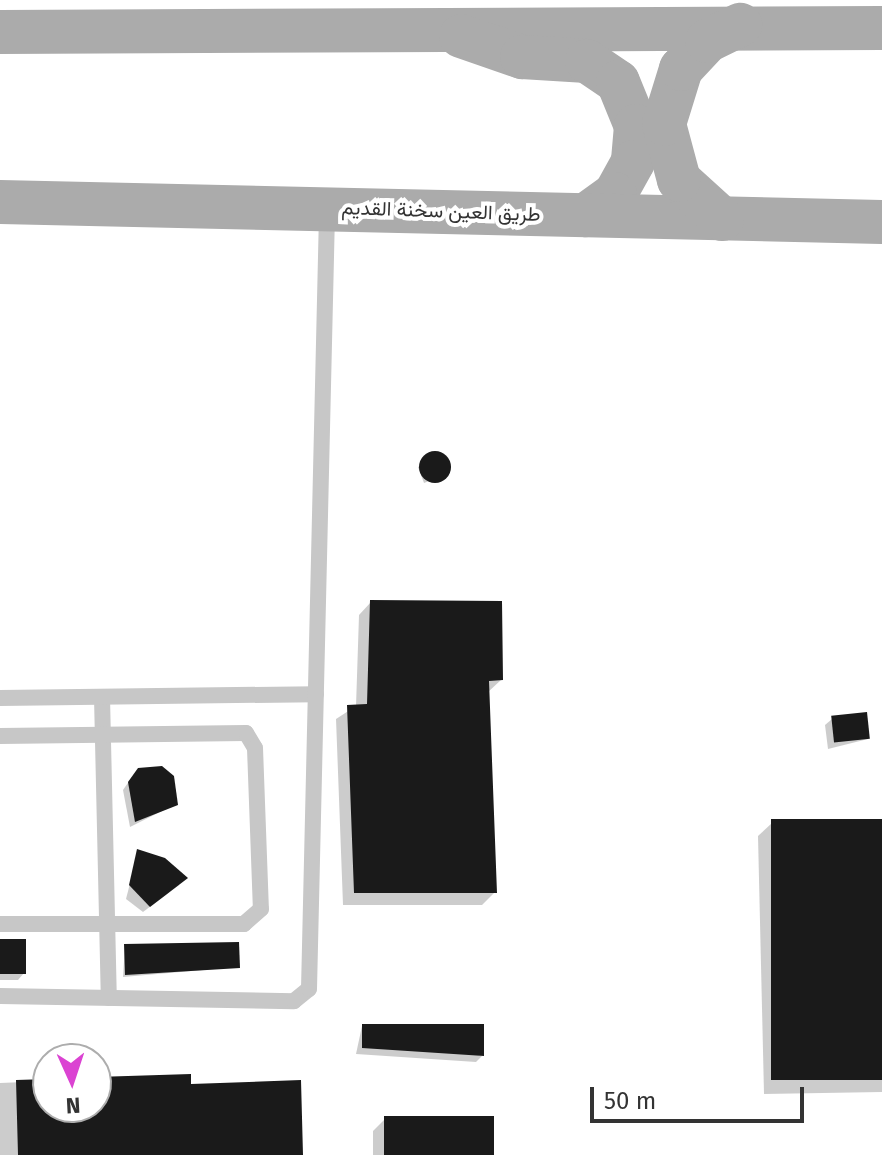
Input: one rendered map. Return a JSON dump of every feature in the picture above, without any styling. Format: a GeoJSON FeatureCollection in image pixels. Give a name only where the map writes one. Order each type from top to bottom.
{"type":"FeatureCollection","features":[{"type":"Feature","properties":{"kind":"main road"},"geometry":{"type":"LineString","coordinates":[[722,219],[679,180],[665,144],[666,105],[693,54],[743,25]]}},
{"type":"Feature","properties":{"kind":"main road"},"geometry":{"type":"LineString","coordinates":[[441,26],[522,57],[597,64],[618,82],[636,126],[633,162],[615,194],[586,215]]}},
{"type":"Feature","properties":{"kind":"main road"},"geometry":{"type":"LineString","coordinates":[[0,32],[441,26],[882,28]]}},
{"type":"Feature","properties":{"kind":"main road","name":"طريق العين سخنة القديم"},"geometry":{"type":"LineString","coordinates":[[0,202],[327,207],[882,222]]}},
{"type":"Feature","properties":{"kind":"lane"},"geometry":{"type":"LineString","coordinates":[[0,996],[294,1001],[309,989],[327,207]]}},
{"type":"Feature","properties":{"kind":"lane"},"geometry":{"type":"LineString","coordinates":[[0,698],[316,694]]}},
{"type":"Feature","properties":{"kind":"lane"},"geometry":{"type":"LineString","coordinates":[[102,697],[109,998]]}},
{"type":"Feature","properties":{"kind":"lane"},"geometry":{"type":"LineString","coordinates":[[0,736],[237,732],[253,740],[261,909],[244,924],[0,924]]}},
{"type":"Feature","properties":{"kind":"building"},"geometry":{"type":"Polygon","coordinates":[[[435,451],[446,456],[451,467],[446,478],[435,483],[424,478],[419,467],[424,456],[435,451]]]}},
{"type":"Feature","properties":{"kind":"building"},"geometry":{"type":"Polygon","coordinates":[[[370,600],[502,601],[503,680],[489,681],[497,893],[354,893],[347,705],[367,704],[370,600]]]}},
{"type":"Feature","properties":{"kind":"building"},"geometry":{"type":"Polygon","coordinates":[[[867,712],[870,739],[834,743],[831,716],[867,712]]]}},
{"type":"Feature","properties":{"kind":"building"},"geometry":{"type":"Polygon","coordinates":[[[162,766],[174,776],[178,805],[135,822],[128,782],[138,768],[162,766]]]}},
{"type":"Feature","properties":{"kind":"building"},"geometry":{"type":"Polygon","coordinates":[[[771,819],[882,819],[882,1080],[771,1080],[771,819]]]}},
{"type":"Feature","properties":{"kind":"building"},"geometry":{"type":"Polygon","coordinates":[[[137,849],[165,858],[188,878],[150,907],[129,885],[137,849]]]}},
{"type":"Feature","properties":{"kind":"building"},"geometry":{"type":"Polygon","coordinates":[[[0,939],[26,939],[26,974],[0,974],[0,939]]]}},
{"type":"Feature","properties":{"kind":"building"},"geometry":{"type":"Polygon","coordinates":[[[239,942],[240,968],[125,975],[124,944],[239,942]]]}},
{"type":"Feature","properties":{"kind":"building"},"geometry":{"type":"Polygon","coordinates":[[[362,1024],[484,1024],[484,1056],[362,1048],[362,1024]]]}},
{"type":"Feature","properties":{"kind":"building"},"geometry":{"type":"Polygon","coordinates":[[[191,1074],[191,1084],[301,1080],[303,1155],[18,1155],[16,1080],[32,1080],[32,1123],[112,1123],[112,1076],[191,1074]]]}},
{"type":"Feature","properties":{"kind":"building"},"geometry":{"type":"Polygon","coordinates":[[[384,1116],[494,1116],[494,1155],[384,1155],[384,1116]]]}}]}
